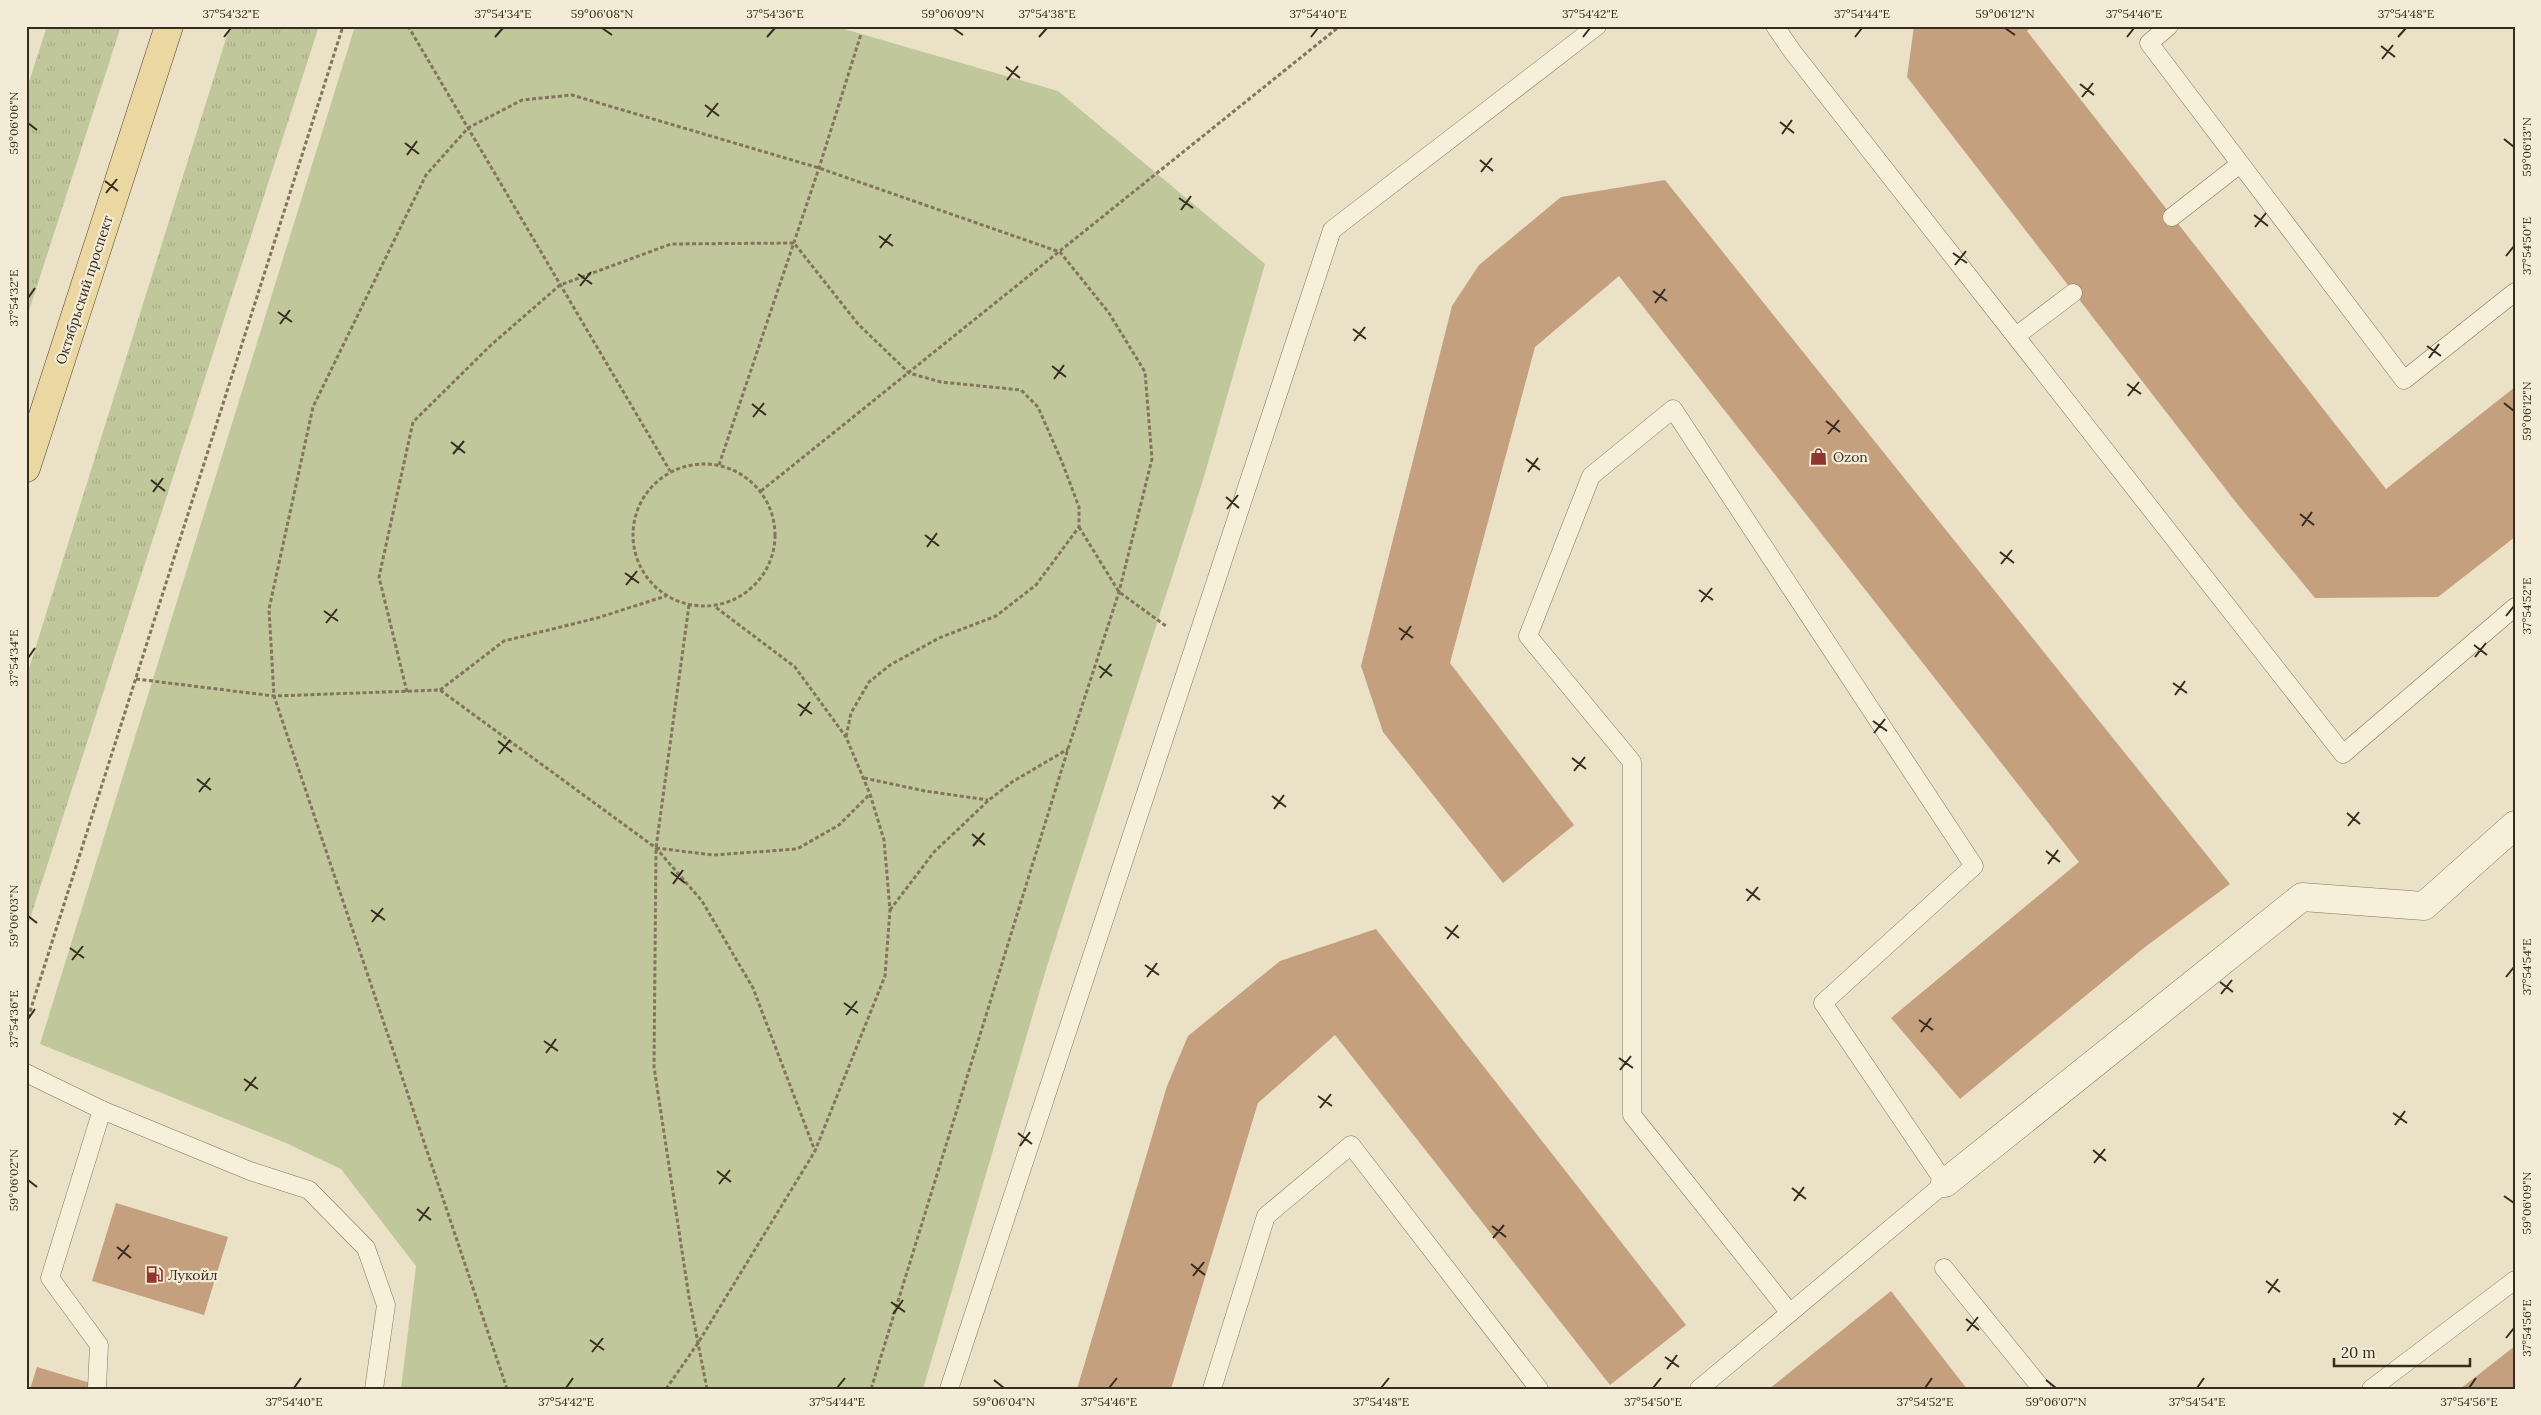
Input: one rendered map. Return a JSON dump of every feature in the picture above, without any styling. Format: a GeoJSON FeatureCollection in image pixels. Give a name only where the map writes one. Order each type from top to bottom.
{"type":"FeatureCollection","features":[{"type":"Feature","properties":{"kind":"main road","name":"Октябрьский проспект"},"geometry":{"type":"LineString","coordinates":[[26,468],[169,26]]}},
{"type":"Feature","properties":{"kind":"street"},"geometry":{"type":"LineString","coordinates":[[1946,1183],[2302,897],[2424,906],[2515,824]]}},
{"type":"Feature","properties":{"kind":"lane"},"geometry":{"type":"LineString","coordinates":[[949,1389],[1332,230],[1597,26]]}},
{"type":"Feature","properties":{"kind":"lane"},"geometry":{"type":"LineString","coordinates":[[1775,26],[1798,58],[2343,754],[2515,607]]}},
{"type":"Feature","properties":{"kind":"lane"},"geometry":{"type":"LineString","coordinates":[[2168,26],[2149,43],[2404,380],[2515,292]]}},
{"type":"Feature","properties":{"kind":"lane"},"geometry":{"type":"LineString","coordinates":[[2172,217],[2240,164]]}},
{"type":"Feature","properties":{"kind":"lane"},"geometry":{"type":"LineString","coordinates":[[2016,336],[2074,292]]}},
{"type":"Feature","properties":{"kind":"lane"},"geometry":{"type":"LineString","coordinates":[[1699,1389],[1946,1183],[1823,1003],[1974,866],[1673,409],[1591,476],[1528,636],[1632,762],[1632,1115],[1790,1313]]}},
{"type":"Feature","properties":{"kind":"lane"},"geometry":{"type":"LineString","coordinates":[[26,1073],[102,1110],[250,1171],[309,1190],[366,1248],[386,1305],[374,1389]]}},
{"type":"Feature","properties":{"kind":"lane"},"geometry":{"type":"LineString","coordinates":[[97,1386],[99,1345],[50,1278],[102,1110]]}},
{"type":"Feature","properties":{"kind":"lane"},"geometry":{"type":"LineString","coordinates":[[1212,1389],[1266,1216],[1351,1145],[1540,1389]]}},
{"type":"Feature","properties":{"kind":"lane"},"geometry":{"type":"LineString","coordinates":[[1944,1268],[2042,1389]]}},
{"type":"Feature","properties":{"kind":"lane"},"geometry":{"type":"LineString","coordinates":[[2371,1389],[2515,1280]]}},
{"type":"Feature","properties":{"kind":"path"},"geometry":{"type":"LineString","coordinates":[[26,1024],[343,26]]}},
{"type":"Feature","properties":{"kind":"path"},"geometry":{"type":"LineString","coordinates":[[408,26],[670,471]]}},
{"type":"Feature","properties":{"kind":"path"},"geometry":{"type":"LineString","coordinates":[[761,491],[1340,26]]}},
{"type":"Feature","properties":{"kind":"path"},"geometry":{"type":"LineString","coordinates":[[719,465],[819,168],[861,34]]}},
{"type":"Feature","properties":{"kind":"path"},"geometry":{"type":"LineString","coordinates":[[507,1389],[274,696],[269,609],[314,406],[426,175],[468,128],[522,100],[572,95],[819,168],[1060,252],[1109,313],[1145,372],[1152,459],[1119,592],[1068,749],[871,1389]]}},
{"type":"Feature","properties":{"kind":"path"},"geometry":{"type":"LineString","coordinates":[[794,243],[858,324],[909,373],[941,382],[1021,390],[1038,407],[1062,462],[1079,508],[1079,527],[1119,592],[1194,646]]}},
{"type":"Feature","properties":{"kind":"path"},"geometry":{"type":"LineString","coordinates":[[407,692],[379,577],[413,422],[491,345],[560,285],[671,244],[794,243]]}},
{"type":"Feature","properties":{"kind":"path"},"geometry":{"type":"LineString","coordinates":[[694,464],[719,465],[742,474],[761,491],[773,513],[776,537],[771,562],[758,582],[738,598],[714,606],[689,605],[666,595],[648,579],[636,557],[632,533],[637,508],[650,487],[670,471],[694,464]]}},
{"type":"Feature","properties":{"kind":"path"},"geometry":{"type":"LineString","coordinates":[[846,737],[851,713],[869,682],[890,665],[939,638],[996,616],[1036,585],[1079,527]]}},
{"type":"Feature","properties":{"kind":"path"},"geometry":{"type":"LineString","coordinates":[[136,679],[274,696],[440,690],[504,641],[597,618],[666,595]]}},
{"type":"Feature","properties":{"kind":"path"},"geometry":{"type":"LineString","coordinates":[[689,605],[656,848],[654,1067],[689,1297],[707,1389]]}},
{"type":"Feature","properties":{"kind":"path"},"geometry":{"type":"LineString","coordinates":[[666,1389],[698,1343],[815,1150],[885,976],[890,910],[884,840],[870,794],[846,737],[796,667],[714,606]]}},
{"type":"Feature","properties":{"kind":"path"},"geometry":{"type":"LineString","coordinates":[[440,690],[656,848],[702,901],[753,988],[815,1150]]}},
{"type":"Feature","properties":{"kind":"path"},"geometry":{"type":"LineString","coordinates":[[890,910],[934,852],[989,800],[1012,782],[1068,749]]}},
{"type":"Feature","properties":{"kind":"path"},"geometry":{"type":"LineString","coordinates":[[863,778],[925,791],[989,800]]}},
{"type":"Feature","properties":{"kind":"path"},"geometry":{"type":"LineString","coordinates":[[656,848],[713,855],[797,849],[839,824],[870,794]]}},
{"type":"Feature","properties":{"kind":"green space"},"geometry":{"type":"Polygon","coordinates":[[[47,26],[121,26],[26,320],[26,91],[47,26]]]}},
{"type":"Feature","properties":{"kind":"green space"},"geometry":{"type":"Polygon","coordinates":[[[230,26],[319,26],[26,931],[26,678],[230,26]]]}},
{"type":"Feature","properties":{"kind":"green space"},"geometry":{"type":"Polygon","coordinates":[[[355,26],[834,26],[1058,91],[1265,264],[1203,480],[1047,966],[923,1389],[401,1389],[416,1266],[341,1169],[286,1143],[40,1044],[355,26]]]}},
{"type":"Feature","properties":{"kind":"building"},"geometry":{"type":"Polygon","coordinates":[[[1914,26],[2032,26],[2027,31],[2386,489],[2515,387],[2515,537],[2438,597],[2315,598],[2238,505],[1907,77],[1914,26]]]}},
{"type":"Feature","properties":{"kind":"building"},"geometry":{"type":"Polygon","coordinates":[[[1665,180],[2230,884],[2145,947],[1960,1099],[1891,1018],[2079,862],[1619,276],[1535,347],[1450,663],[1574,825],[1503,883],[1383,732],[1361,666],[1452,306],[1479,265],[1561,197],[1665,180]]]}},
{"type":"Feature","properties":{"kind":"building"},"geometry":{"type":"Polygon","coordinates":[[[1376,929],[1686,1325],[1610,1385],[1335,1035],[1258,1103],[1171,1389],[1077,1389],[1167,1086],[1188,1036],[1280,961],[1376,929]]]}},
{"type":"Feature","properties":{"kind":"building"},"geometry":{"type":"Polygon","coordinates":[[[116,1203],[228,1237],[204,1315],[92,1281],[116,1203]]]}},
{"type":"Feature","properties":{"kind":"building"},"geometry":{"type":"Polygon","coordinates":[[[1891,1291],[1967,1389],[1769,1389],[1891,1291]]]}},
{"type":"Feature","properties":{"kind":"building"},"geometry":{"type":"Polygon","coordinates":[[[2515,1346],[2515,1389],[2460,1389],[2515,1346]]]}},
{"type":"Feature","properties":{"kind":"building"},"geometry":{"type":"Polygon","coordinates":[[[37,1367],[107,1388],[107,1389],[30,1389],[37,1367]]]}},
{"type":"Feature","properties":{"kind":"place","name":"Ozon"},"geometry":{"type":"Point","coordinates":[1819,457]}},
{"type":"Feature","properties":{"kind":"place","name":"Лукойл"},"geometry":{"type":"Point","coordinates":[154,1275]}}]}
